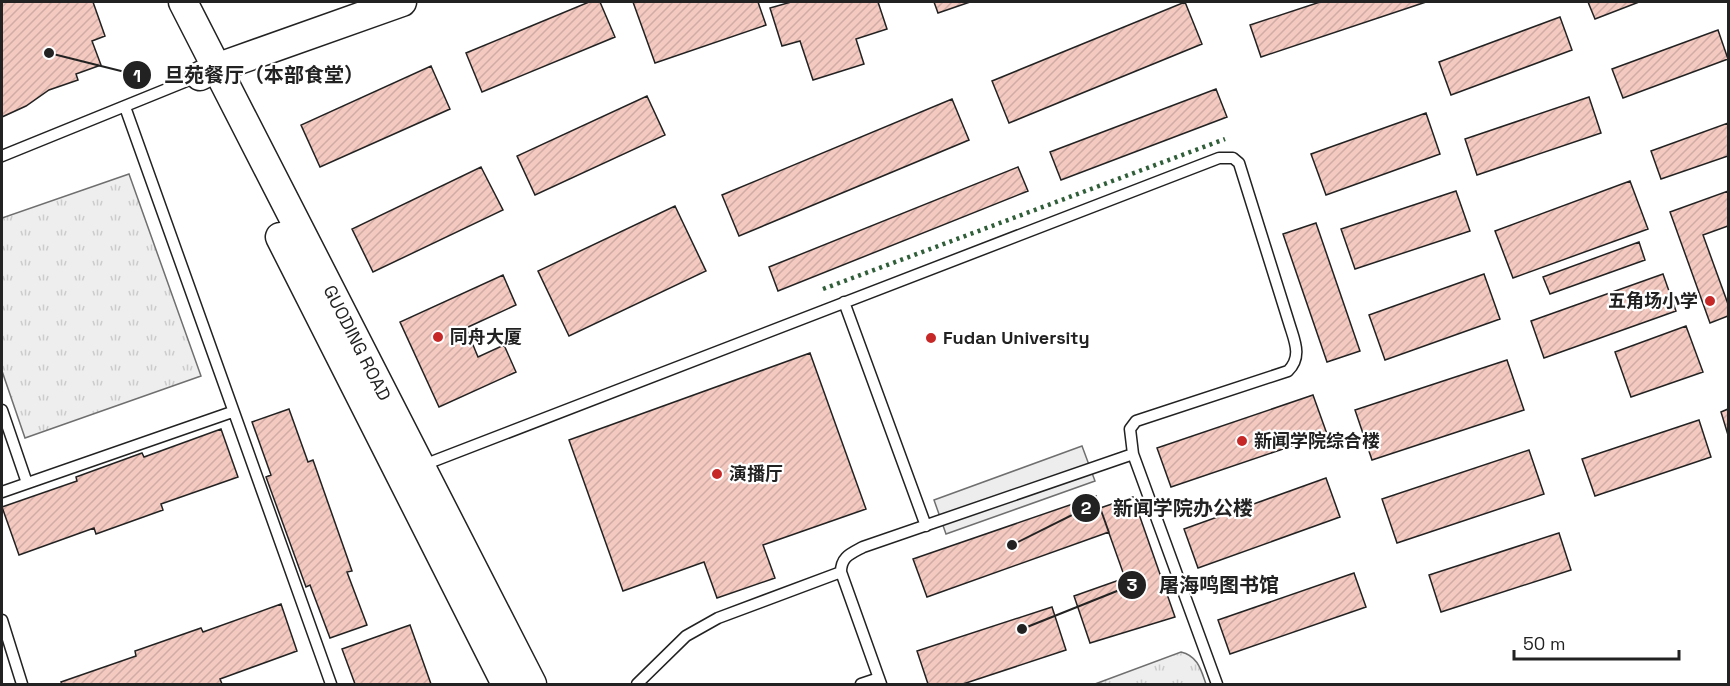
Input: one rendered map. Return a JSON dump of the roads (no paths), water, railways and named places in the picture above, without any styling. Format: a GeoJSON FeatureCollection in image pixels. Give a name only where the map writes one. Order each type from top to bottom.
{"type":"FeatureCollection","features":[{"type":"Feature","properties":{"kind":"street","name":"GUODING ROAD"},"geometry":{"type":"LineString","coordinates":[[162,2],[208,72],[420,466],[532,684]]}},
{"type":"Feature","properties":{"kind":"street","name":"GUODING ROAD"},"geometry":{"type":"LineString","coordinates":[[183,2],[208,72],[506,684]]}},
{"type":"Feature","properties":{"kind":"street"},"geometry":{"type":"LineString","coordinates":[[208,72],[402,2]]}},
{"type":"Feature","properties":{"kind":"lane"},"geometry":{"type":"LineString","coordinates":[[2,156],[208,72]]}},
{"type":"Feature","properties":{"kind":"lane"},"geometry":{"type":"LineString","coordinates":[[125,107],[331,684]]}},
{"type":"Feature","properties":{"kind":"lane"},"geometry":{"type":"LineString","coordinates":[[420,466],[1219,158],[1233,158],[1239,164],[1298,353],[1294,365],[1288,370],[1136,421],[1130,429],[1133,454],[1217,684]]}},
{"type":"Feature","properties":{"kind":"lane"},"geometry":{"type":"LineString","coordinates":[[844,302],[926,526]]}},
{"type":"Feature","properties":{"kind":"lane"},"geometry":{"type":"LineString","coordinates":[[2,410],[27,483]]}},
{"type":"Feature","properties":{"kind":"lane"},"geometry":{"type":"LineString","coordinates":[[2,492],[232,411]]}},
{"type":"Feature","properties":{"kind":"lane"},"geometry":{"type":"LineString","coordinates":[[861,684],[880,681],[841,573],[841,563],[846,556],[863,547],[1133,454]]}},
{"type":"Feature","properties":{"kind":"lane"},"geometry":{"type":"LineString","coordinates":[[637,684],[686,636],[718,618],[841,573]]}},
{"type":"Feature","properties":{"kind":"lane"},"geometry":{"type":"LineString","coordinates":[[2,620],[22,684]]}},
{"type":"Feature","properties":{"kind":"place","name":"旦苑餐厅（本部食堂）"},"geometry":{"type":"Point","coordinates":[49,53]}},
{"type":"Feature","properties":{"kind":"place","name":"五角场小学"},"geometry":{"type":"Point","coordinates":[1710,301]}},
{"type":"Feature","properties":{"kind":"place","name":"同舟大厦"},"geometry":{"type":"Point","coordinates":[438,337]}},
{"type":"Feature","properties":{"kind":"place","name":"Fudan University"},"geometry":{"type":"Point","coordinates":[931,338]}},
{"type":"Feature","properties":{"kind":"place","name":"新闻学院综合楼"},"geometry":{"type":"Point","coordinates":[1242,441]}},
{"type":"Feature","properties":{"kind":"place","name":"演播厅"},"geometry":{"type":"Point","coordinates":[717,474]}},
{"type":"Feature","properties":{"kind":"place","name":"新闻学院办公楼"},"geometry":{"type":"Point","coordinates":[1012,545]}},
{"type":"Feature","properties":{"kind":"place","name":"屠海鸣图书馆"},"geometry":{"type":"Point","coordinates":[1022,629]}}]}
